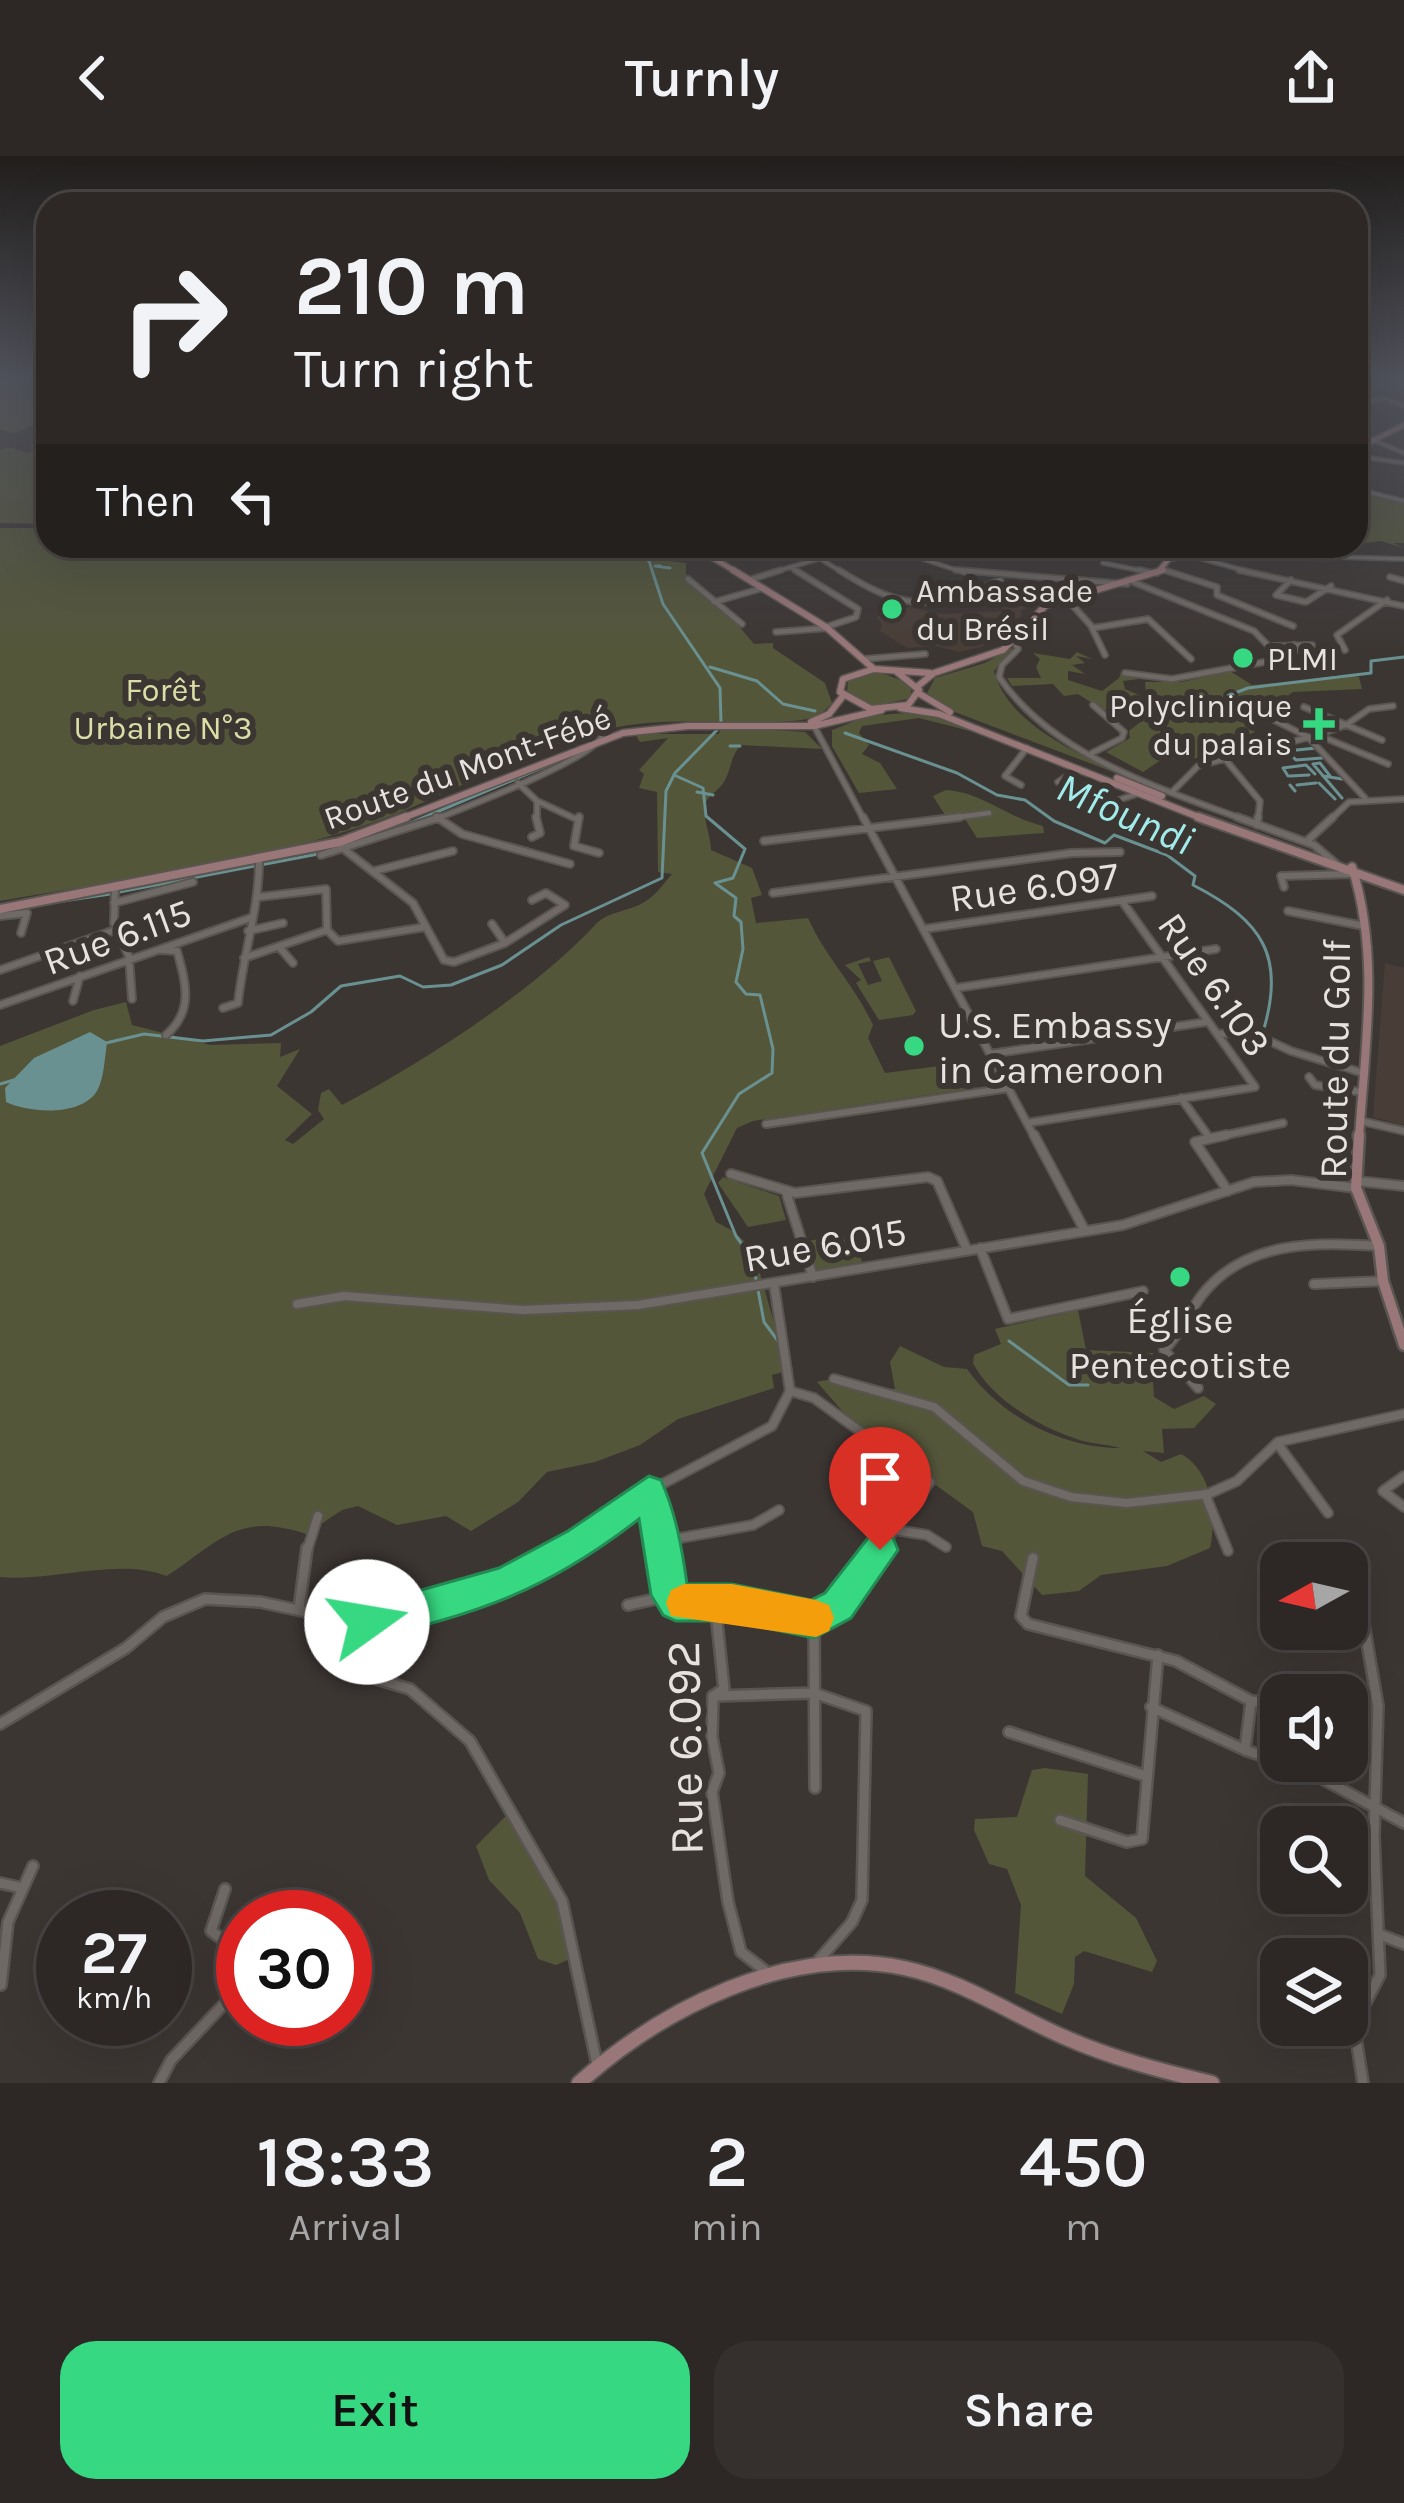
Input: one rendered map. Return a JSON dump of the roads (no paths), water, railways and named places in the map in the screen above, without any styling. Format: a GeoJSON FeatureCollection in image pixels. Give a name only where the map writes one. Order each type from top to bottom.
{"type":"FeatureCollection","features":[{"type":"Feature","properties":{"kind":"street"},"geometry":{"type":"LineString","coordinates":[[1368,492],[1404,501]]}},
{"type":"Feature","properties":{"kind":"street"},"geometry":{"type":"LineString","coordinates":[[714,558],[827,628],[874,669]]}},
{"type":"Feature","properties":{"kind":"street"},"geometry":{"type":"LineString","coordinates":[[752,579],[820,558],[889,596],[921,604],[959,597],[1004,578]]}},
{"type":"Feature","properties":{"kind":"street"},"geometry":{"type":"LineString","coordinates":[[917,558],[950,570],[1004,578],[1130,583],[1254,631],[1281,659],[1188,678],[1159,680],[1125,673]]}},
{"type":"Feature","properties":{"kind":"street"},"geometry":{"type":"LineString","coordinates":[[848,668],[934,673],[994,654],[1014,640],[1038,609],[1160,572],[1173,558]]}},
{"type":"Feature","properties":{"kind":"street"},"geometry":{"type":"LineString","coordinates":[[1194,558],[1227,570],[1330,586],[1404,606]]}},
{"type":"Feature","properties":{"kind":"street"},"geometry":{"type":"LineString","coordinates":[[1368,558],[1404,559]]}},
{"type":"Feature","properties":{"kind":"street"},"geometry":{"type":"LineString","coordinates":[[1103,563],[1216,587],[1217,595],[1293,626]]}},
{"type":"Feature","properties":{"kind":"street"},"geometry":{"type":"LineString","coordinates":[[776,632],[827,628],[854,619],[858,609],[790,567]]}},
{"type":"Feature","properties":{"kind":"street"},"geometry":{"type":"LineString","coordinates":[[1390,578],[1404,580]]}},
{"type":"Feature","properties":{"kind":"street"},"geometry":{"type":"LineString","coordinates":[[688,579],[742,624]]}},
{"type":"Feature","properties":{"kind":"street"},"geometry":{"type":"LineString","coordinates":[[1291,580],[1276,595],[1302,603],[1318,601],[1330,586]]}},
{"type":"Feature","properties":{"kind":"street"},"geometry":{"type":"LineString","coordinates":[[714,602],[766,587]]}},
{"type":"Feature","properties":{"kind":"street"},"geometry":{"type":"LineString","coordinates":[[1067,598],[1092,628],[1105,655]]}},
{"type":"Feature","properties":{"kind":"street"},"geometry":{"type":"LineString","coordinates":[[1345,650],[1337,635],[1387,600]]}},
{"type":"Feature","properties":{"kind":"street"},"geometry":{"type":"LineString","coordinates":[[1092,628],[1148,619],[1191,659]]}},
{"type":"Feature","properties":{"kind":"street"},"geometry":{"type":"LineString","coordinates":[[1014,640],[1018,649],[999,672],[1006,692],[1032,718],[1181,799],[1347,870]]}},
{"type":"Feature","properties":{"kind":"street"},"geometry":{"type":"LineString","coordinates":[[1294,645],[1310,661]]}},
{"type":"Feature","properties":{"kind":"street"},"geometry":{"type":"LineString","coordinates":[[1272,646],[1312,645]]}},
{"type":"Feature","properties":{"kind":"street"},"geometry":{"type":"LineString","coordinates":[[823,739],[843,696],[840,682],[848,668],[864,658],[925,654]]}},
{"type":"Feature","properties":{"kind":"street"},"geometry":{"type":"LineString","coordinates":[[897,672],[941,709],[1307,841],[1347,870]]}},
{"type":"Feature","properties":{"kind":"street"},"geometry":{"type":"LineString","coordinates":[[900,708],[934,673]]}},
{"type":"Feature","properties":{"kind":"street"},"geometry":{"type":"LineString","coordinates":[[843,696],[862,707],[882,710]]}},
{"type":"Feature","properties":{"kind":"street"},"geometry":{"type":"LineString","coordinates":[[1092,753],[1122,738],[1124,732],[1093,705]]}},
{"type":"Feature","properties":{"kind":"street"},"geometry":{"type":"LineString","coordinates":[[1173,791],[1198,766],[1318,735],[1369,710],[1393,706]]}},
{"type":"Feature","properties":{"kind":"street"},"geometry":{"type":"LineString","coordinates":[[1304,707],[1382,740]]}},
{"type":"Feature","properties":{"kind":"street"},"geometry":{"type":"LineString","coordinates":[[900,708],[939,714],[1139,793],[1404,887]]}},
{"type":"Feature","properties":{"kind":"street","name":"Route du Mont-Fébé"},"geometry":{"type":"LineString","coordinates":[[0,910],[342,846],[601,738],[688,726],[813,724],[900,708]]}},
{"type":"Feature","properties":{"kind":"street"},"geometry":{"type":"LineString","coordinates":[[1268,717],[1308,737],[1365,798]]}},
{"type":"Feature","properties":{"kind":"street","name":"Route du Mont-Fébé"},"geometry":{"type":"LineString","coordinates":[[0,910],[328,841],[621,730],[689,722],[813,724]]}},
{"type":"Feature","properties":{"kind":"street"},"geometry":{"type":"LineString","coordinates":[[813,724],[1085,1231]]}},
{"type":"Feature","properties":{"kind":"street"},"geometry":{"type":"LineString","coordinates":[[1318,735],[1388,764]]}},
{"type":"Feature","properties":{"kind":"street"},"geometry":{"type":"LineString","coordinates":[[322,855],[518,783],[596,746],[601,738]]}},
{"type":"Feature","properties":{"kind":"street"},"geometry":{"type":"LineString","coordinates":[[1021,785],[1005,776],[1027,748]]}},
{"type":"Feature","properties":{"kind":"street"},"geometry":{"type":"LineString","coordinates":[[1225,759],[1260,801],[1258,825]]}},
{"type":"Feature","properties":{"kind":"street"},"geometry":{"type":"LineString","coordinates":[[1078,769],[1058,782],[1108,807],[1139,793]]}},
{"type":"Feature","properties":{"kind":"street"},"geometry":{"type":"LineString","coordinates":[[518,783],[537,801],[579,816],[574,846],[599,853]]}},
{"type":"Feature","properties":{"kind":"street"},"geometry":{"type":"LineString","coordinates":[[1307,841],[1349,802],[1404,799]]}},
{"type":"Feature","properties":{"kind":"street"},"geometry":{"type":"LineString","coordinates":[[532,837],[540,833],[537,801]]}},
{"type":"Feature","properties":{"kind":"street"},"geometry":{"type":"LineString","coordinates":[[764,841],[989,813]]}},
{"type":"Feature","properties":{"kind":"street"},"geometry":{"type":"LineString","coordinates":[[436,816],[462,834],[570,864]]}},
{"type":"Feature","properties":{"kind":"street"},"geometry":{"type":"LineString","coordinates":[[342,846],[413,903],[449,962],[505,943],[564,909],[547,893],[532,900]]}},
{"type":"Feature","properties":{"kind":"street"},"geometry":{"type":"LineString","coordinates":[[374,872],[453,850]]}},
{"type":"Feature","properties":{"kind":"street"},"geometry":{"type":"LineString","coordinates":[[773,892],[1072,853],[1120,852]]}},
{"type":"Feature","properties":{"kind":"street"},"geometry":{"type":"LineString","coordinates":[[223,1008],[238,1003],[248,931],[259,897],[259,862]]}},
{"type":"Feature","properties":{"kind":"street"},"geometry":{"type":"LineString","coordinates":[[1284,886],[1281,876],[1347,870]]}},
{"type":"Feature","properties":{"kind":"street","name":"Route du Golf"},"geometry":{"type":"LineString","coordinates":[[1347,870],[1366,910],[1368,926],[1369,1008],[1356,1185],[1379,1246],[1383,1281],[1404,1346]]}},
{"type":"Feature","properties":{"kind":"street","name":"Route du Golf"},"geometry":{"type":"LineString","coordinates":[[1366,910],[1373,878]]}},
{"type":"Feature","properties":{"kind":"street"},"geometry":{"type":"LineString","coordinates":[[114,903],[193,882]]}},
{"type":"Feature","properties":{"kind":"street"},"geometry":{"type":"LineString","coordinates":[[115,889],[115,930],[129,957],[132,999]]}},
{"type":"Feature","properties":{"kind":"street"},"geometry":{"type":"LineString","coordinates":[[259,897],[325,889],[328,930],[341,941],[425,926]]}},
{"type":"Feature","properties":{"kind":"street","name":"Rue 6.097"},"geometry":{"type":"LineString","coordinates":[[924,929],[1152,896]]}},
{"type":"Feature","properties":{"kind":"street","name":"Rue 6.103"},"geometry":{"type":"LineString","coordinates":[[1028,1123],[1255,1087],[1122,901]]}},
{"type":"Feature","properties":{"kind":"street"},"geometry":{"type":"LineString","coordinates":[[0,910],[26,912],[21,933]]}},
{"type":"Feature","properties":{"kind":"street"},"geometry":{"type":"LineString","coordinates":[[1288,911],[1368,926]]}},
{"type":"Feature","properties":{"kind":"street","name":"Rue 6.115"},"geometry":{"type":"LineString","coordinates":[[0,1005],[253,917]]}},
{"type":"Feature","properties":{"kind":"street"},"geometry":{"type":"LineString","coordinates":[[248,931],[284,923]]}},
{"type":"Feature","properties":{"kind":"street"},"geometry":{"type":"LineString","coordinates":[[492,924],[505,943]]}},
{"type":"Feature","properties":{"kind":"street"},"geometry":{"type":"LineString","coordinates":[[0,970],[115,930]]}},
{"type":"Feature","properties":{"kind":"street"},"geometry":{"type":"LineString","coordinates":[[244,958],[328,930]]}},
{"type":"Feature","properties":{"kind":"street"},"geometry":{"type":"LineString","coordinates":[[146,952],[175,948],[182,966],[187,1010],[182,1024],[166,1035]]}},
{"type":"Feature","properties":{"kind":"street"},"geometry":{"type":"LineString","coordinates":[[280,948],[293,963]]}},
{"type":"Feature","properties":{"kind":"street"},"geometry":{"type":"LineString","coordinates":[[956,988],[1216,949]]}},
{"type":"Feature","properties":{"kind":"street"},"geometry":{"type":"LineString","coordinates":[[73,1001],[80,976]]}},
{"type":"Feature","properties":{"kind":"street"},"geometry":{"type":"LineString","coordinates":[[990,1054],[1208,1021]]}},
{"type":"Feature","properties":{"kind":"street"},"geometry":{"type":"LineString","coordinates":[[1217,1034],[1250,1032],[1291,1051],[1363,1073]]}},
{"type":"Feature","properties":{"kind":"street"},"geometry":{"type":"LineString","coordinates":[[1309,1077],[1319,1086],[1361,1092]]}},
{"type":"Feature","properties":{"kind":"street"},"geometry":{"type":"LineString","coordinates":[[766,1124],[1009,1088]]}},
{"type":"Feature","properties":{"kind":"street"},"geometry":{"type":"LineString","coordinates":[[1181,1098],[1209,1137]]}},
{"type":"Feature","properties":{"kind":"street"},"geometry":{"type":"LineString","coordinates":[[1359,1120],[1404,1130]]}},
{"type":"Feature","properties":{"kind":"street"},"geometry":{"type":"LineString","coordinates":[[1228,1191],[1195,1142],[1283,1123]]}},
{"type":"Feature","properties":{"kind":"street"},"geometry":{"type":"LineString","coordinates":[[731,1174],[786,1192],[928,1177],[937,1181],[967,1250]]}},
{"type":"Feature","properties":{"kind":"street","name":"Rue 6.015"},"geometry":{"type":"LineString","coordinates":[[297,1304],[364,1297],[572,1310],[757,1288],[1123,1225],[1254,1182],[1404,1186]]}},
{"type":"Feature","properties":{"kind":"street"},"geometry":{"type":"LineString","coordinates":[[786,1192],[813,1277]]}},
{"type":"Feature","properties":{"kind":"street"},"geometry":{"type":"LineString","coordinates":[[1198,1388],[1164,1350],[1184,1329],[1201,1296],[1220,1278],[1277,1247],[1315,1240],[1379,1246]]}},
{"type":"Feature","properties":{"kind":"street"},"geometry":{"type":"LineString","coordinates":[[980,1248],[1008,1319],[1143,1291]]}},
{"type":"Feature","properties":{"kind":"street"},"geometry":{"type":"LineString","coordinates":[[1314,1284],[1383,1281]]}},
{"type":"Feature","properties":{"kind":"street"},"geometry":{"type":"LineString","coordinates":[[0,1724],[126,1648],[163,1617],[205,1599],[354,1622],[475,1596],[580,1543],[649,1492],[772,1426],[790,1391],[774,1284]]}},
{"type":"Feature","properties":{"kind":"street"},"geometry":{"type":"LineString","coordinates":[[834,1379],[906,1394],[950,1417],[992,1459],[1024,1481],[1105,1502],[1166,1503],[1204,1493],[1232,1484],[1277,1443],[1404,1414]]}},
{"type":"Feature","properties":{"kind":"street"},"geometry":{"type":"LineString","coordinates":[[790,1391],[814,1398],[930,1482],[838,1606],[814,1619],[814,1788]]}},
{"type":"Feature","properties":{"kind":"street"},"geometry":{"type":"LineString","coordinates":[[1277,1443],[1328,1513]]}},
{"type":"Feature","properties":{"kind":"street"},"geometry":{"type":"LineString","coordinates":[[1404,1477],[1382,1491],[1404,1508]]}},
{"type":"Feature","properties":{"kind":"street"},"geometry":{"type":"LineString","coordinates":[[649,1492],[663,1540],[670,1595],[676,1603],[716,1603]]}},
{"type":"Feature","properties":{"kind":"street"},"geometry":{"type":"LineString","coordinates":[[1204,1493],[1228,1551]]}},
{"type":"Feature","properties":{"kind":"street"},"geometry":{"type":"LineString","coordinates":[[663,1540],[753,1525],[779,1510]]}},
{"type":"Feature","properties":{"kind":"street"},"geometry":{"type":"LineString","coordinates":[[299,1610],[307,1549],[319,1516]]}},
{"type":"Feature","properties":{"kind":"street"},"geometry":{"type":"LineString","coordinates":[[896,1530],[927,1535],[946,1547]]}},
{"type":"Feature","properties":{"kind":"street"},"geometry":{"type":"LineString","coordinates":[[1033,1558],[1024,1621],[1095,1644],[1158,1655],[1260,1702]]}},
{"type":"Feature","properties":{"kind":"street"},"geometry":{"type":"LineString","coordinates":[[628,1605],[670,1595]]}},
{"type":"Feature","properties":{"kind":"street","name":"Rue 6.092"},"geometry":{"type":"LineString","coordinates":[[771,1976],[742,1952],[728,1902],[712,1792],[719,1773],[712,1737],[713,1696],[724,1689],[716,1603],[814,1619]]}},
{"type":"Feature","properties":{"kind":"street"},"geometry":{"type":"LineString","coordinates":[[354,1622],[366,1676],[410,1689],[470,1741],[562,1901],[597,2066]]}},
{"type":"Feature","properties":{"kind":"street"},"geometry":{"type":"LineString","coordinates":[[1363,2083],[1353,2022],[1362,1996],[1380,1975],[1381,1935],[1377,1694],[1368,1646]]}},
{"type":"Feature","properties":{"kind":"street"},"geometry":{"type":"LineString","coordinates":[[1060,1820],[1138,1843],[1144,1824],[1158,1655]]}},
{"type":"Feature","properties":{"kind":"street"},"geometry":{"type":"LineString","coordinates":[[713,1696],[811,1694],[866,1711],[862,1900],[852,1922],[811,1969]]}},
{"type":"Feature","properties":{"kind":"street"},"geometry":{"type":"LineString","coordinates":[[1244,1750],[1251,1701]]}},
{"type":"Feature","properties":{"kind":"street"},"geometry":{"type":"LineString","coordinates":[[1151,1707],[1244,1750],[1308,1772],[1404,1823]]}},
{"type":"Feature","properties":{"kind":"street"},"geometry":{"type":"LineString","coordinates":[[1009,1732],[1146,1776]]}},
{"type":"Feature","properties":{"kind":"street"},"geometry":{"type":"LineString","coordinates":[[1,1985],[4,1932],[18,1887],[33,1866]]}},
{"type":"Feature","properties":{"kind":"street"},"geometry":{"type":"LineString","coordinates":[[0,1883],[18,1887]]}},
{"type":"Feature","properties":{"kind":"street"},"geometry":{"type":"LineString","coordinates":[[1381,1935],[1404,1944]]}},
{"type":"Feature","properties":{"kind":"street"},"geometry":{"type":"LineString","coordinates":[[579,2083],[643,2031],[689,2007],[771,1976],[860,1964],[907,1969],[986,1999],[1081,2044],[1212,2083]]}},
{"type":"Feature","properties":{"kind":"street"},"geometry":{"type":"LineString","coordinates":[[159,2083],[172,2060],[216,2010]]}},
{"type":"Feature","properties":{"kind":"water"},"geometry":{"type":"Polygon","coordinates":[[[90,1032],[107,1042],[101,1080],[89,1099],[54,1110],[6,1102],[5,1088],[34,1058],[90,1032]]]}},
{"type":"Feature","properties":{"kind":"waterway","name":"Mfoundi"},"geometry":{"type":"LineString","coordinates":[[643,558],[649,561],[663,604],[720,688],[721,722]]}},
{"type":"Feature","properties":{"kind":"waterway"},"geometry":{"type":"LineString","coordinates":[[661,566],[655,566],[670,568]]}},
{"type":"Feature","properties":{"kind":"waterway"},"geometry":{"type":"LineString","coordinates":[[1111,696],[1201,706],[1248,688],[1371,673],[1371,661],[1404,657]]}},
{"type":"Feature","properties":{"kind":"waterway"},"geometry":{"type":"LineString","coordinates":[[710,667],[757,681],[783,704],[815,711]]}},
{"type":"Feature","properties":{"kind":"waterway"},"geometry":{"type":"LineString","coordinates":[[674,775],[717,730]]}},
{"type":"Feature","properties":{"kind":"waterway","name":"Mfoundi"},"geometry":{"type":"LineString","coordinates":[[845,733],[957,773],[997,795],[1025,800],[1054,821],[1105,843],[1114,835],[1167,855],[1195,876],[1193,885],[1237,913],[1263,944],[1272,984],[1262,1035]]}},
{"type":"Feature","properties":{"kind":"waterway"},"geometry":{"type":"LineString","coordinates":[[730,746],[740,746]]}},
{"type":"Feature","properties":{"kind":"waterway"},"geometry":{"type":"LineString","coordinates":[[1316,748],[1287,751],[1296,760],[1322,758]]}},
{"type":"Feature","properties":{"kind":"waterway"},"geometry":{"type":"LineString","coordinates":[[401,827],[558,761]]}},
{"type":"Feature","properties":{"kind":"waterway"},"geometry":{"type":"LineString","coordinates":[[1323,776],[1313,764],[1320,763],[1330,776]]}},
{"type":"Feature","properties":{"kind":"waterway"},"geometry":{"type":"LineString","coordinates":[[1288,776],[1283,768],[1306,765],[1315,774]]}},
{"type":"Feature","properties":{"kind":"waterway"},"geometry":{"type":"LineString","coordinates":[[106,1043],[144,1034],[203,1041],[271,1035],[311,1012],[341,986],[400,976],[423,987],[451,985],[502,965],[561,925],[662,878],[666,791],[674,775]]}},
{"type":"Feature","properties":{"kind":"waterway"},"geometry":{"type":"LineString","coordinates":[[674,775],[703,788],[704,793]]}},
{"type":"Feature","properties":{"kind":"waterway"},"geometry":{"type":"LineString","coordinates":[[1290,776],[1309,775]]}},
{"type":"Feature","properties":{"kind":"waterway"},"geometry":{"type":"LineString","coordinates":[[1323,776],[1342,779]]}},
{"type":"Feature","properties":{"kind":"waterway"},"geometry":{"type":"LineString","coordinates":[[1323,776],[1342,798]]}},
{"type":"Feature","properties":{"kind":"waterway"},"geometry":{"type":"LineString","coordinates":[[1297,785],[1316,783]]}},
{"type":"Feature","properties":{"kind":"waterway"},"geometry":{"type":"LineString","coordinates":[[1319,783],[1335,799]]}},
{"type":"Feature","properties":{"kind":"waterway"},"geometry":{"type":"LineString","coordinates":[[1290,785],[1295,791]]}},
{"type":"Feature","properties":{"kind":"waterway"},"geometry":{"type":"LineString","coordinates":[[697,792],[704,793]]}},
{"type":"Feature","properties":{"kind":"waterway"},"geometry":{"type":"LineString","coordinates":[[704,793],[713,795]]}},
{"type":"Feature","properties":{"kind":"waterway"},"geometry":{"type":"LineString","coordinates":[[704,793],[706,816],[745,849],[733,878],[715,883],[736,898],[734,916],[741,922],[743,949],[736,982],[746,994],[760,995],[773,1049],[772,1073],[739,1094],[702,1153],[736,1236],[752,1258],[764,1322],[781,1345]]}},
{"type":"Feature","properties":{"kind":"waterway"},"geometry":{"type":"LineString","coordinates":[[119,892],[318,854]]}},
{"type":"Feature","properties":{"kind":"waterway"},"geometry":{"type":"LineString","coordinates":[[43,904],[110,894]]}},
{"type":"Feature","properties":{"kind":"waterway"},"geometry":{"type":"LineString","coordinates":[[0,1084],[14,1080]]}},
{"type":"Feature","properties":{"kind":"waterway"},"geometry":{"type":"LineString","coordinates":[[1009,1341],[1069,1385],[1088,1385]]}},
{"type":"Feature","properties":{"kind":"place","name":"Ambassade du Brésil"},"geometry":{"type":"Point","coordinates":[892,609]}},
{"type":"Feature","properties":{"kind":"place","name":"PLMI"},"geometry":{"type":"Point","coordinates":[1243,658]}},
{"type":"Feature","properties":{"kind":"place","name":"Polyclinique du palais"},"geometry":{"type":"Point","coordinates":[1319,724]}},
{"type":"Feature","properties":{"kind":"place","name":"U.S. Embassy in Cameroon"},"geometry":{"type":"Point","coordinates":[914,1046]}},
{"type":"Feature","properties":{"kind":"place","name":"Église Pentecotiste"},"geometry":{"type":"Point","coordinates":[1180,1277]}},
{"type":"Feature","properties":{"kind":"park label","name":"Forêt Urbaine N°3"},"geometry":{"type":"Point","coordinates":[163,708]}}]}
